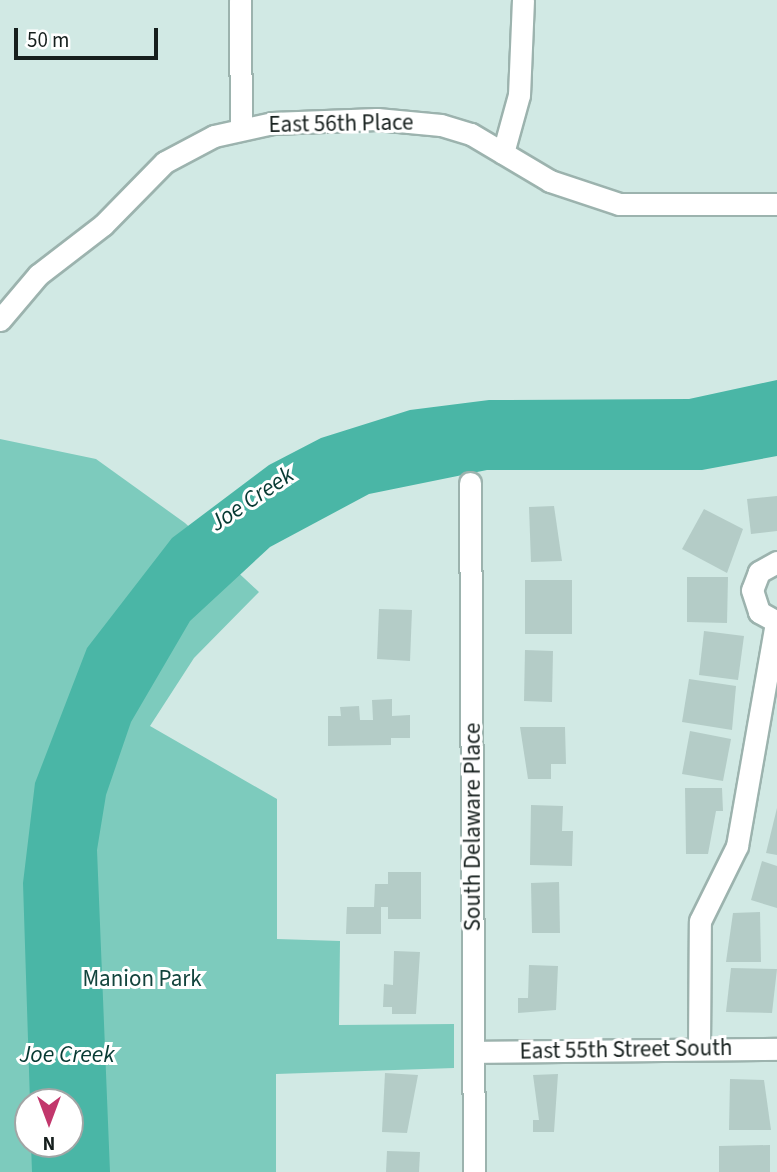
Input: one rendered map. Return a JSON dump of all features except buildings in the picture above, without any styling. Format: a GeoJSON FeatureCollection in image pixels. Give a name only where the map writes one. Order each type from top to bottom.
{"type":"FeatureCollection","features":[{"type":"Feature","properties":{"kind":"street"},"geometry":{"type":"LineString","coordinates":[[240,0],[241,128]]}},
{"type":"Feature","properties":{"kind":"street"},"geometry":{"type":"LineString","coordinates":[[503,153],[519,95],[523,0]]}},
{"type":"Feature","properties":{"kind":"street","name":"East 56th Place"},"geometry":{"type":"LineString","coordinates":[[0,320],[38,275],[103,225],[165,162],[241,128],[410,120],[471,134],[550,181],[619,204],[777,204]]}},
{"type":"Feature","properties":{"kind":"street","name":"South Delaware Place"},"geometry":{"type":"LineString","coordinates":[[470,482],[474,1172]]}},
{"type":"Feature","properties":{"kind":"street"},"geometry":{"type":"LineString","coordinates":[[699,1049],[700,921],[741,832],[777,622],[759,612],[752,590],[759,572],[777,562]]}},
{"type":"Feature","properties":{"kind":"street","name":"East 55th Street South"},"geometry":{"type":"LineString","coordinates":[[474,1052],[777,1049]]}},
{"type":"Feature","properties":{"kind":"green space","name":"Manion Park"},"geometry":{"type":"Polygon","coordinates":[[[0,439],[96,459],[185,523],[259,592],[194,658],[150,726],[277,799],[277,939],[340,941],[339,1025],[454,1024],[454,1068],[276,1074],[276,1172],[0,1172],[0,439]]]}},
{"type":"Feature","properties":{"kind":"water","name":"Joe Creek"},"geometry":{"type":"Polygon","coordinates":[[[777,380],[777,456],[702,470],[487,470],[369,494],[270,547],[190,621],[131,722],[106,795],[97,850],[110,1172],[32,1172],[32,1158],[84,1158],[84,1088],[30,1088],[23,883],[35,783],[87,648],[172,538],[269,465],[321,438],[410,410],[489,400],[689,399],[777,380]]]}}]}
